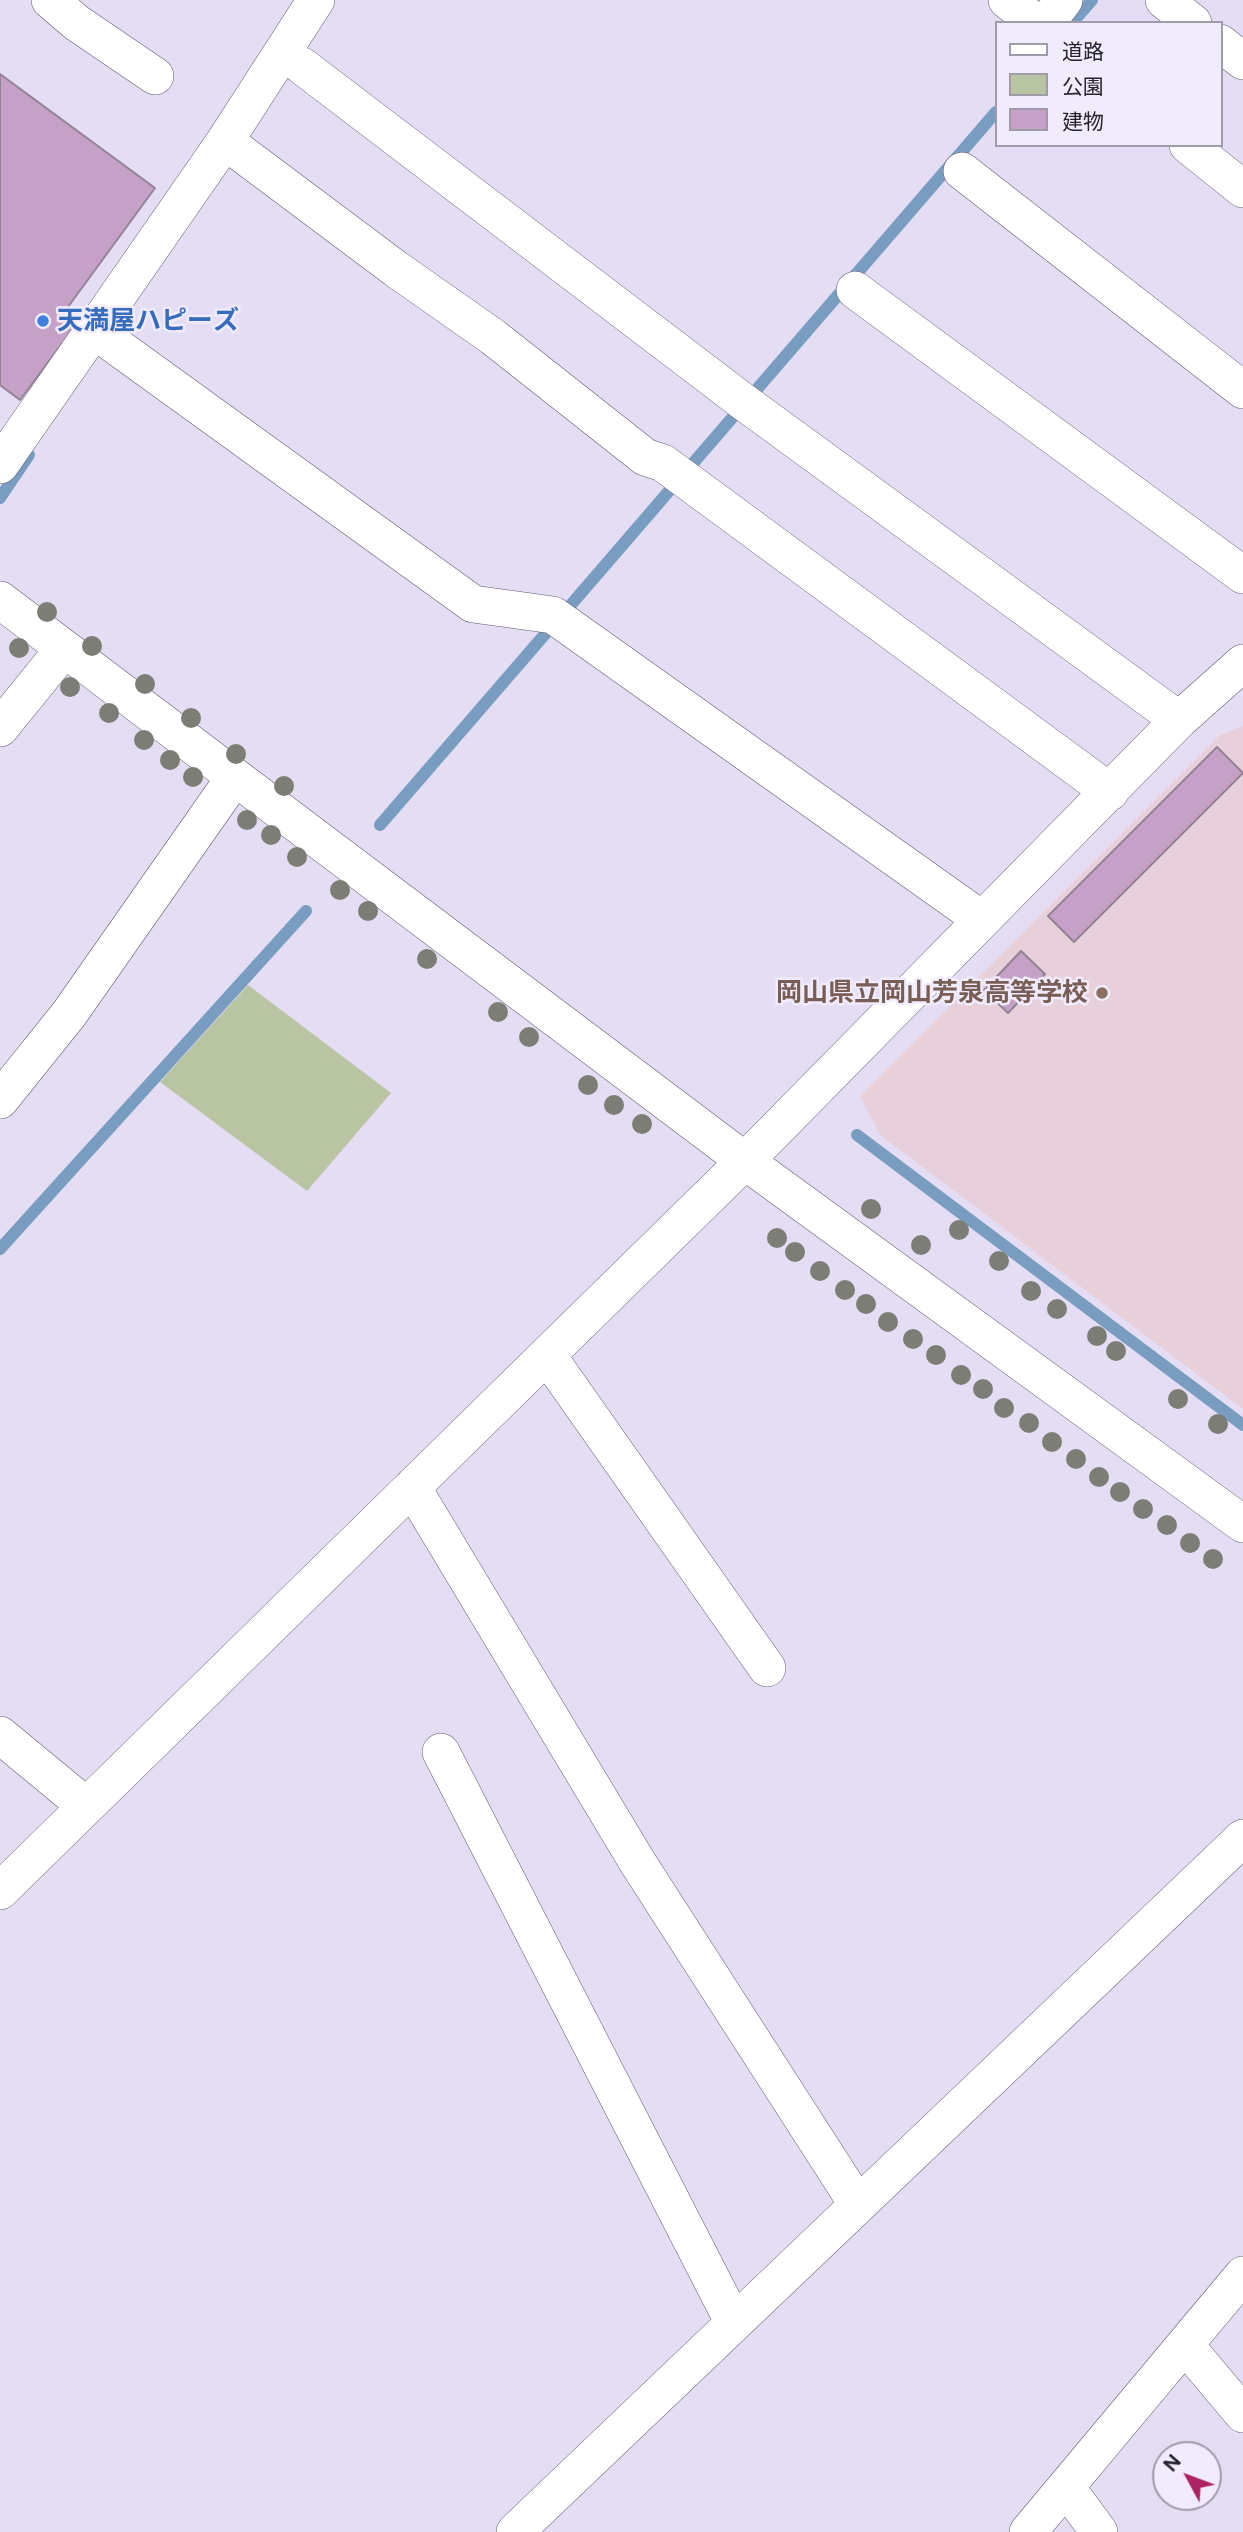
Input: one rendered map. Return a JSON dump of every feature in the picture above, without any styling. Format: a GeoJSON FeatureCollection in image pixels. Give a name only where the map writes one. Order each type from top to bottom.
{"type":"FeatureCollection","features":[{"type":"Feature","properties":{"kind":"street"},"geometry":{"type":"LineString","coordinates":[[50,0],[77,23],[155,76]]}},
{"type":"Feature","properties":{"kind":"street"},"geometry":{"type":"LineString","coordinates":[[0,465],[102,336],[232,146],[316,0]]}},
{"type":"Feature","properties":{"kind":"street"},"geometry":{"type":"LineString","coordinates":[[1007,0],[1033,21]]}},
{"type":"Feature","properties":{"kind":"street"},"geometry":{"type":"LineString","coordinates":[[1048,21],[1064,0]]}},
{"type":"Feature","properties":{"kind":"street"},"geometry":{"type":"LineString","coordinates":[[1164,0],[1191,21]]}},
{"type":"Feature","properties":{"kind":"street"},"geometry":{"type":"LineString","coordinates":[[1222,45],[1243,61]]}},
{"type":"Feature","properties":{"kind":"street"},"geometry":{"type":"LineString","coordinates":[[302,66],[746,403],[1179,720]]}},
{"type":"Feature","properties":{"kind":"street"},"geometry":{"type":"LineString","coordinates":[[232,146],[396,269],[493,337],[645,457],[663,463],[1110,792]]}},
{"type":"Feature","properties":{"kind":"street"},"geometry":{"type":"LineString","coordinates":[[1190,147],[1243,189]]}},
{"type":"Feature","properties":{"kind":"street"},"geometry":{"type":"LineString","coordinates":[[962,171],[1243,390]]}},
{"type":"Feature","properties":{"kind":"street"},"geometry":{"type":"LineString","coordinates":[[855,290],[1243,575]]}},
{"type":"Feature","properties":{"kind":"street"},"geometry":{"type":"LineString","coordinates":[[102,336],[473,604],[553,615],[981,919]]}},
{"type":"Feature","properties":{"kind":"street"},"geometry":{"type":"LineString","coordinates":[[0,600],[745,1161],[1243,1524]]}},
{"type":"Feature","properties":{"kind":"street"},"geometry":{"type":"LineString","coordinates":[[0,728],[64,649]]}},
{"type":"Feature","properties":{"kind":"street"},"geometry":{"type":"LineString","coordinates":[[0,1891],[745,1161],[1179,720],[1243,663]]}},
{"type":"Feature","properties":{"kind":"street"},"geometry":{"type":"LineString","coordinates":[[0,1100],[69,1014],[235,777]]}},
{"type":"Feature","properties":{"kind":"street"},"geometry":{"type":"LineString","coordinates":[[547,1355],[767,1668]]}},
{"type":"Feature","properties":{"kind":"street"},"geometry":{"type":"LineString","coordinates":[[412,1487],[638,1863],[858,2205]]}},
{"type":"Feature","properties":{"kind":"street"},"geometry":{"type":"LineString","coordinates":[[0,1735],[86,1806]]}},
{"type":"Feature","properties":{"kind":"street"},"geometry":{"type":"LineString","coordinates":[[441,1752],[734,2323]]}},
{"type":"Feature","properties":{"kind":"street"},"geometry":{"type":"LineString","coordinates":[[515,2532],[1243,1838]]}},
{"type":"Feature","properties":{"kind":"street"},"geometry":{"type":"LineString","coordinates":[[1028,2532],[1243,2275]]}},
{"type":"Feature","properties":{"kind":"street"},"geometry":{"type":"LineString","coordinates":[[1185,2345],[1243,2414]]}},
{"type":"Feature","properties":{"kind":"street"},"geometry":{"type":"LineString","coordinates":[[1066,2487],[1099,2532]]}},
{"type":"Feature","properties":{"kind":"shaded area","name":"岡山県立岡山芳泉高等学校"},"geometry":{"type":"Polygon","coordinates":[[[1243,726],[1243,1409],[880,1135],[860,1096],[1220,735],[1243,726]]]}},
{"type":"Feature","properties":{"kind":"green space"},"geometry":{"type":"Polygon","coordinates":[[[248,985],[391,1093],[307,1191],[160,1082],[248,985]]]}},
{"type":"Feature","properties":{"kind":"building","name":"天満屋ハピーズ"},"geometry":{"type":"Polygon","coordinates":[[[0,74],[155,188],[65,311],[79,321],[20,400],[0,385],[0,74]]]}},
{"type":"Feature","properties":{"kind":"building"},"geometry":{"type":"Polygon","coordinates":[[[1217,747],[1243,773],[1074,942],[1048,916],[1217,747]]]}},
{"type":"Feature","properties":{"kind":"building"},"geometry":{"type":"Polygon","coordinates":[[[1021,951],[1045,974],[1008,1013],[984,990],[1021,951]]]}},
{"type":"Feature","properties":{"kind":"waterway"},"geometry":{"type":"LineString","coordinates":[[1074,21],[1092,0]]}},
{"type":"Feature","properties":{"kind":"waterway"},"geometry":{"type":"LineString","coordinates":[[569,607],[995,113]]}},
{"type":"Feature","properties":{"kind":"waterway"},"geometry":{"type":"LineString","coordinates":[[0,498],[29,455]]}},
{"type":"Feature","properties":{"kind":"waterway"},"geometry":{"type":"LineString","coordinates":[[380,825],[546,633]]}},
{"type":"Feature","properties":{"kind":"waterway"},"geometry":{"type":"LineString","coordinates":[[0,1249],[306,911]]}},
{"type":"Feature","properties":{"kind":"waterway"},"geometry":{"type":"LineString","coordinates":[[857,1135],[1243,1425]]}},
{"type":"Feature","properties":{"kind":"place","name":"天満屋ハピーズ"},"geometry":{"type":"Point","coordinates":[43,321]}},
{"type":"Feature","properties":{"kind":"place","name":"岡山県立岡山芳泉高等学校"},"geometry":{"type":"Point","coordinates":[1102,993]}}]}
